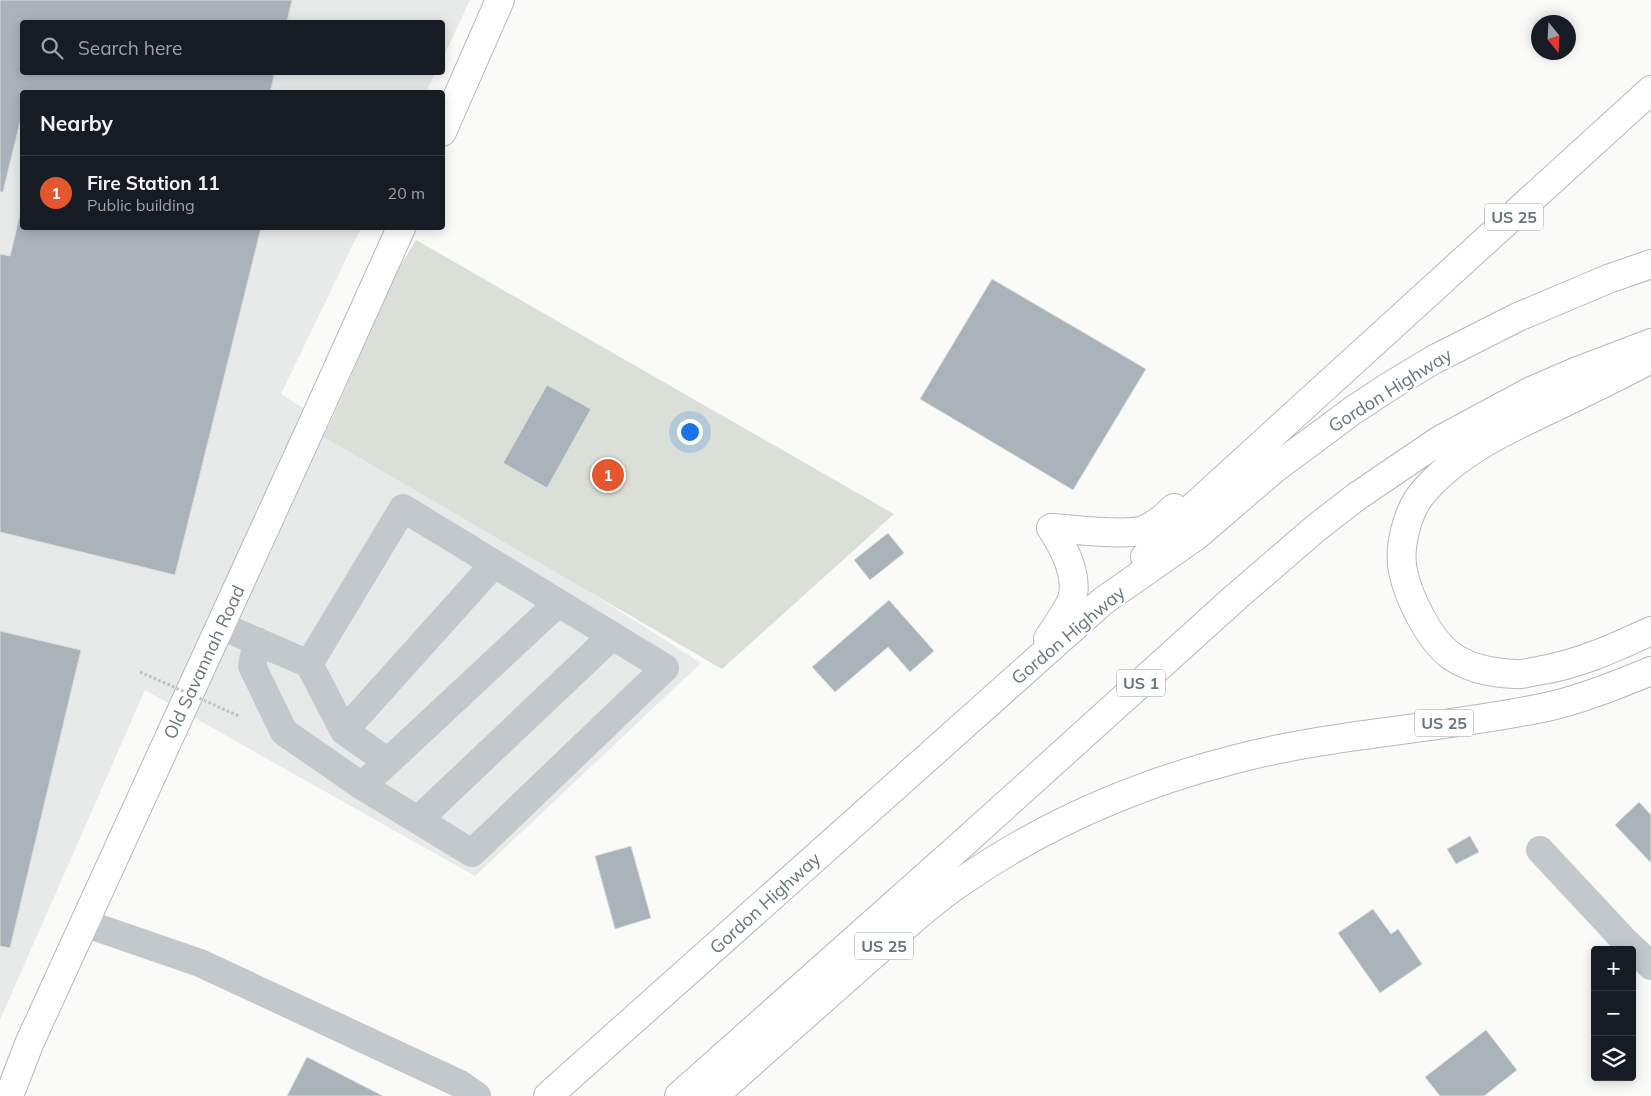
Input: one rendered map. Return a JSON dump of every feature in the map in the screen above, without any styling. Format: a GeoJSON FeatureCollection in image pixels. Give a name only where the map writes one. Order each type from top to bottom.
{"type":"FeatureCollection","features":[{"type":"Feature","properties":{"kind":"main road"},"geometry":{"type":"LineString","coordinates":[[445,125],[500,0]]}},
{"type":"Feature","properties":{"kind":"main road","name":"US 25"},"geometry":{"type":"LineString","coordinates":[[1103,601],[1191,509],[1651,90]]}},
{"type":"Feature","properties":{"kind":"main road","name":"Old Savannah Road"},"geometry":{"type":"LineString","coordinates":[[8,1084],[29,1044],[221,626],[399,230]]}},
{"type":"Feature","properties":{"kind":"main road","name":"Gordon Highway"},"geometry":{"type":"LineString","coordinates":[[548,1096],[1103,601],[1196,536],[1274,470],[1352,411],[1433,360],[1518,317],[1608,279],[1651,264]]}},
{"type":"Feature","properties":{"kind":"main road","name":"US 1"},"geometry":{"type":"LineString","coordinates":[[679,1096],[1236,597],[1356,497],[1440,440],[1531,391],[1651,343]]}},
{"type":"Feature","properties":{"kind":"main road"},"geometry":{"type":"LineString","coordinates":[[1032,665],[1074,596],[1068,558],[1063,545],[1052,528],[1117,533],[1145,530],[1161,520],[1291,400],[1358,358]]}},
{"type":"Feature","properties":{"kind":"main road"},"geometry":{"type":"LineString","coordinates":[[1651,359],[1518,425],[1467,454],[1440,475],[1420,496],[1409,517],[1402,545],[1402,570],[1413,603],[1427,629],[1449,654],[1466,665],[1489,672],[1517,674],[1556,669],[1605,652],[1651,631]]}},
{"type":"Feature","properties":{"kind":"main road","name":"US 25"},"geometry":{"type":"LineString","coordinates":[[714,1096],[914,918],[956,884],[1006,853],[1070,819],[1133,790],[1232,760],[1334,738],[1492,717],[1553,705],[1612,687],[1651,670]]}},
{"type":"Feature","properties":{"kind":"street"},"geometry":{"type":"LineString","coordinates":[[257,641],[252,666],[284,732],[362,786],[472,853],[665,668],[403,508],[309,664]]}},
{"type":"Feature","properties":{"kind":"street"},"geometry":{"type":"LineString","coordinates":[[344,731],[494,564]]}},
{"type":"Feature","properties":{"kind":"street"},"geometry":{"type":"LineString","coordinates":[[362,786],[558,603]]}},
{"type":"Feature","properties":{"kind":"street"},"geometry":{"type":"LineString","coordinates":[[221,626],[309,664],[344,731],[388,762]]}},
{"type":"Feature","properties":{"kind":"street"},"geometry":{"type":"LineString","coordinates":[[418,820],[612,636]]}},
{"type":"Feature","properties":{"kind":"street"},"geometry":{"type":"LineString","coordinates":[[1540,850],[1624,940],[1651,966]]}},
{"type":"Feature","properties":{"kind":"street"},"geometry":{"type":"LineString","coordinates":[[84,923],[200,964],[460,1084],[477,1096]]}},
{"type":"Feature","properties":{"kind":"path"},"geometry":{"type":"LineString","coordinates":[[140,672],[239,716]]}},
{"type":"Feature","properties":{"kind":"shaded area"},"geometry":{"type":"Polygon","coordinates":[[[0,0],[470,0],[445,54],[445,20],[20,20],[20,75],[434,75],[427,90],[20,90],[20,230],[360,230],[281,394],[701,663],[475,876],[145,690],[0,1020],[0,0]]]}},
{"type":"Feature","properties":{"kind":"shaded area"},"geometry":{"type":"Polygon","coordinates":[[[416,240],[894,514],[722,669],[324,437],[396,273],[416,240]]]}},
{"type":"Feature","properties":{"kind":"building"},"geometry":{"type":"Polygon","coordinates":[[[0,0],[292,0],[287,20],[20,20],[20,75],[274,75],[270,90],[20,90],[20,122],[3,192],[0,192],[0,0]]]}},
{"type":"Feature","properties":{"kind":"building"},"geometry":{"type":"Polygon","coordinates":[[[20,214],[20,230],[261,230],[175,575],[0,532],[0,254],[10,256],[20,214]]]}},
{"type":"Feature","properties":{"kind":"building"},"geometry":{"type":"Polygon","coordinates":[[[992,279],[1146,369],[1073,490],[920,399],[992,279]]]}},
{"type":"Feature","properties":{"kind":"building"},"geometry":{"type":"Polygon","coordinates":[[[547,385],[591,409],[547,488],[503,463],[547,385]]]}},
{"type":"Feature","properties":{"kind":"building"},"geometry":{"type":"Polygon","coordinates":[[[888,533],[904,553],[870,580],[854,560],[888,533]]]}},
{"type":"Feature","properties":{"kind":"building"},"geometry":{"type":"Polygon","coordinates":[[[889,600],[934,651],[910,672],[888,647],[835,692],[812,667],[889,600]]]}},
{"type":"Feature","properties":{"kind":"building"},"geometry":{"type":"Polygon","coordinates":[[[0,631],[81,650],[10,948],[0,946],[0,631]]]}},
{"type":"Feature","properties":{"kind":"building"},"geometry":{"type":"Polygon","coordinates":[[[1639,802],[1651,815],[1651,863],[1615,825],[1639,802]]]}},
{"type":"Feature","properties":{"kind":"building"},"geometry":{"type":"Polygon","coordinates":[[[1470,836],[1479,852],[1456,864],[1447,849],[1470,836]]]}},
{"type":"Feature","properties":{"kind":"building"},"geometry":{"type":"Polygon","coordinates":[[[631,846],[651,918],[615,929],[595,856],[631,846]]]}},
{"type":"Feature","properties":{"kind":"building"},"geometry":{"type":"Polygon","coordinates":[[[1373,909],[1391,934],[1398,929],[1422,964],[1380,993],[1338,933],[1373,909]]]}},
{"type":"Feature","properties":{"kind":"building"},"geometry":{"type":"Polygon","coordinates":[[[1486,1030],[1517,1070],[1484,1096],[1440,1096],[1425,1077],[1486,1030]]]}},
{"type":"Feature","properties":{"kind":"building"},"geometry":{"type":"Polygon","coordinates":[[[307,1057],[383,1096],[287,1096],[307,1057]]]}},
{"type":"Feature","properties":{"kind":"place","name":"Fire Station 11"},"geometry":{"type":"Point","coordinates":[608,475]}}]}
